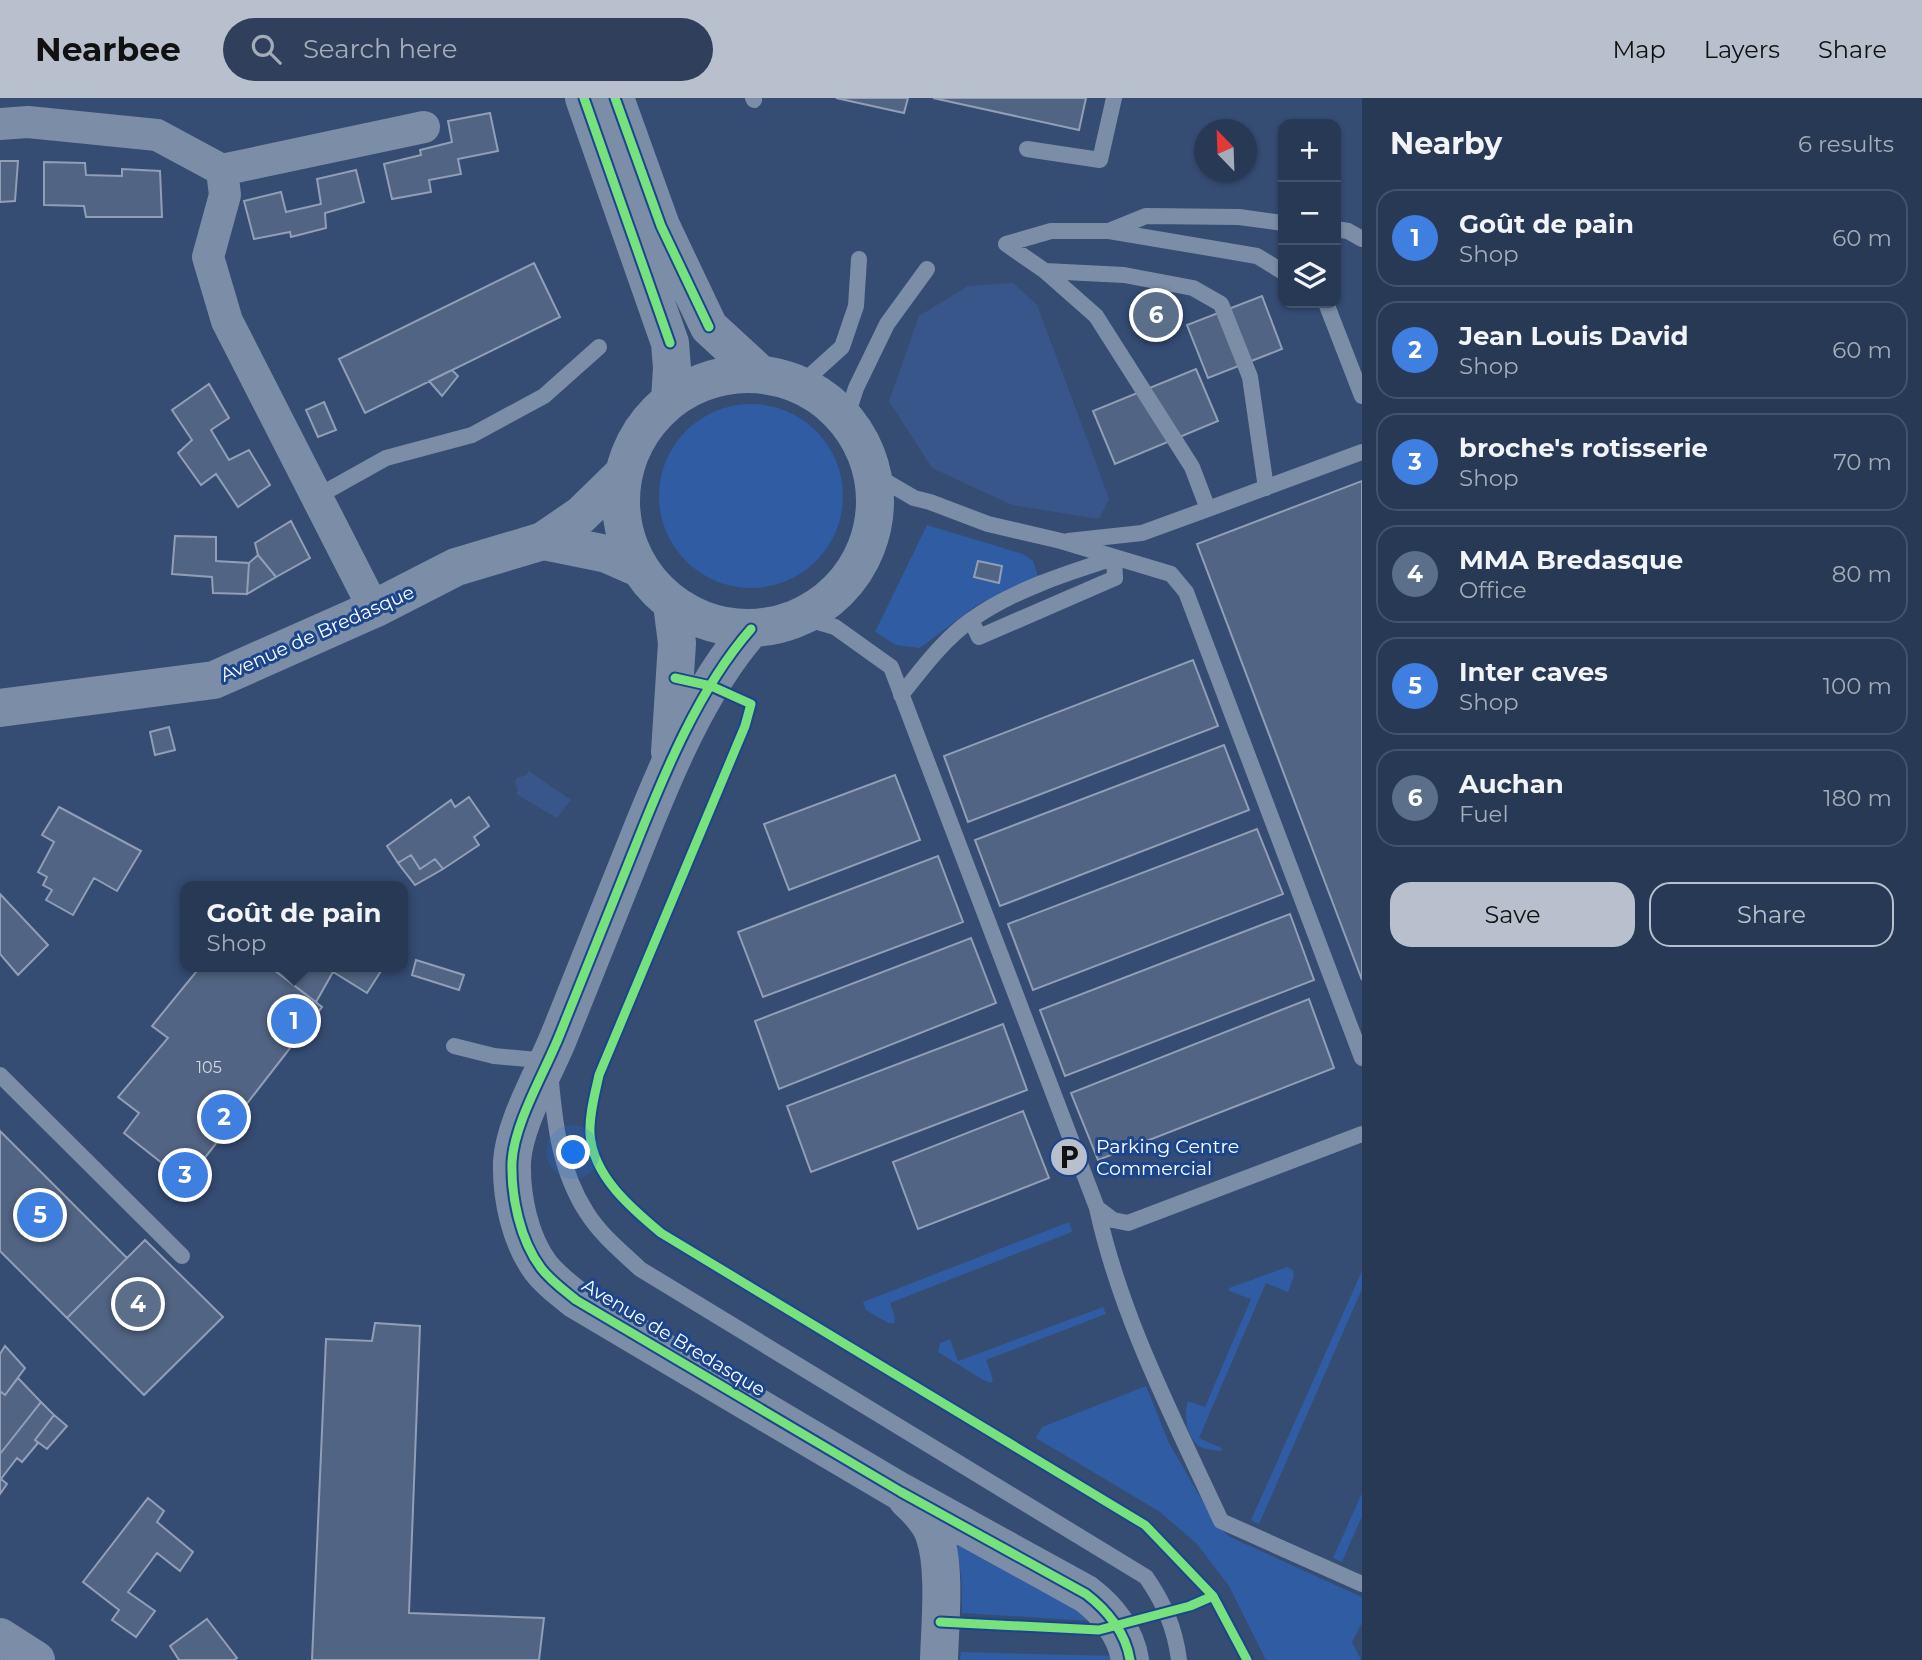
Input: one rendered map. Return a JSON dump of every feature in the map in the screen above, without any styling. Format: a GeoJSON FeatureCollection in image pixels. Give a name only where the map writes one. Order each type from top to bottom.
{"type":"FeatureCollection","features":[{"type":"Feature","properties":{"kind":"street"},"geometry":{"type":"LineString","coordinates":[[584,98],[670,343],[670,400]]}},
{"type":"Feature","properties":{"kind":"street"},"geometry":{"type":"LineString","coordinates":[[615,98],[661,226],[709,327],[760,373]]}},
{"type":"Feature","properties":{"kind":"street"},"geometry":{"type":"LineString","coordinates":[[0,124],[29,122],[157,135],[222,170],[424,127]]}},
{"type":"Feature","properties":{"kind":"street"},"geometry":{"type":"LineString","coordinates":[[222,170],[225,195],[208,257],[226,321],[374,609]]}},
{"type":"Feature","properties":{"kind":"street"},"geometry":{"type":"LineString","coordinates":[[760,373],[800,385],[825,399],[846,419],[863,445],[873,474],[876,508],[869,542],[854,573],[830,598],[801,617],[751,629],[710,623],[672,604],[654,588],[639,568],[626,538],[621,506],[624,473],[633,445],[649,421],[670,400],[706,381],[760,373]]}},
{"type":"Feature","properties":{"kind":"street","name":"Avenue de Bredasque"},"geometry":{"type":"LineString","coordinates":[[0,708],[214,680],[374,609],[456,567],[543,541],[581,515],[624,473]]}},
{"type":"Feature","properties":{"kind":"street","name":"Avenue de Bredasque"},"geometry":{"type":"LineString","coordinates":[[543,541],[607,554],[639,568]]}},
{"type":"Feature","properties":{"kind":"street","name":"Avenue de Bredasque"},"geometry":{"type":"LineString","coordinates":[[670,762],[677,643],[672,604]]}},
{"type":"Feature","properties":{"kind":"street","name":"Avenue de Bredasque"},"geometry":{"type":"LineString","coordinates":[[751,629],[729,654],[670,762],[549,1061],[517,1132],[512,1165],[514,1198],[529,1248],[541,1268],[576,1300],[901,1492],[1086,1594],[1101,1606],[1118,1626],[1130,1660]]}},
{"type":"Feature","properties":{"kind":"street","name":"Avenue de Bredasque"},"geometry":{"type":"LineString","coordinates":[[901,1492],[928,1522],[934,1534],[938,1552],[941,1601],[939,1660]]}},
{"type":"Feature","properties":{"kind":"street"},"geometry":{"type":"LineString","coordinates":[[0,1637],[36,1660]]}},
{"type":"Feature","properties":{"kind":"lane"},"geometry":{"type":"LineString","coordinates":[[1027,149],[1100,160],[1114,98]]}},
{"type":"Feature","properties":{"kind":"lane"},"geometry":{"type":"LineString","coordinates":[[1109,231],[1146,216],[1239,217],[1278,222]]}},
{"type":"Feature","properties":{"kind":"lane"},"geometry":{"type":"LineString","coordinates":[[1341,230],[1362,239]]}},
{"type":"Feature","properties":{"kind":"lane"},"geometry":{"type":"LineString","coordinates":[[1208,509],[1192,467],[1096,316],[1045,271],[1006,244],[1051,231],[1109,231],[1257,256],[1278,269]]}},
{"type":"Feature","properties":{"kind":"lane"},"geometry":{"type":"LineString","coordinates":[[800,385],[842,347],[856,306],[859,259]]}},
{"type":"Feature","properties":{"kind":"lane"},"geometry":{"type":"LineString","coordinates":[[846,419],[856,387],[887,324],[927,269]]}},
{"type":"Feature","properties":{"kind":"lane"},"geometry":{"type":"LineString","coordinates":[[1045,271],[1138,277],[1193,288],[1221,304],[1251,377],[1266,488]]}},
{"type":"Feature","properties":{"kind":"lane"},"geometry":{"type":"LineString","coordinates":[[1328,308],[1362,396]]}},
{"type":"Feature","properties":{"kind":"lane"},"geometry":{"type":"LineString","coordinates":[[318,496],[386,458],[472,435],[544,396],[599,346]]}},
{"type":"Feature","properties":{"kind":"lane"},"geometry":{"type":"LineString","coordinates":[[1061,541],[1142,533],[1362,452]]}},
{"type":"Feature","properties":{"kind":"lane"},"geometry":{"type":"LineString","coordinates":[[873,474],[914,498],[988,524],[1061,541],[1171,574],[1186,592],[1362,1058]]}},
{"type":"Feature","properties":{"kind":"lane"},"geometry":{"type":"LineString","coordinates":[[901,695],[934,654],[971,620],[1068,572],[1114,558]]}},
{"type":"Feature","properties":{"kind":"lane"},"geometry":{"type":"LineString","coordinates":[[971,620],[979,637],[1103,584],[1115,578],[1114,558]]}},
{"type":"Feature","properties":{"kind":"lane"},"geometry":{"type":"LineString","coordinates":[[801,617],[835,626],[891,667],[1097,1208],[1107,1255],[1136,1332],[1222,1521],[1362,1584]]}},
{"type":"Feature","properties":{"kind":"lane"},"geometry":{"type":"LineString","coordinates":[[454,1046],[494,1056],[549,1061]]}},
{"type":"Feature","properties":{"kind":"lane","name":"Avenue de Bredasque"},"geometry":{"type":"LineString","coordinates":[[549,1061],[557,1137],[564,1168],[586,1213],[606,1237],[640,1269],[1146,1577],[1160,1598],[1172,1626],[1179,1660]]}},
{"type":"Feature","properties":{"kind":"lane"},"geometry":{"type":"LineString","coordinates":[[0,1075],[182,1256]]}},
{"type":"Feature","properties":{"kind":"lane"},"geometry":{"type":"LineString","coordinates":[[1097,1208],[1113,1220],[1128,1223],[1362,1134]]}},
{"type":"Feature","properties":{"kind":"shaded area"},"geometry":{"type":"Polygon","coordinates":[[[1013,283],[1037,305],[1099,471],[1109,499],[1099,519],[1012,505],[932,468],[889,401],[919,316],[968,286],[1013,283]]]}},
{"type":"Feature","properties":{"kind":"shaded area"},"geometry":{"type":"Polygon","coordinates":[[[751,404],[769,405],[786,411],[802,419],[816,431],[828,445],[836,461],[842,478],[842,514],[836,531],[828,547],[816,561],[802,573],[786,581],[769,587],[751,588],[733,587],[716,581],[700,573],[686,561],[674,547],[666,531],[660,514],[659,496],[660,478],[666,461],[674,445],[686,431],[700,419],[716,411],[733,405],[751,404]]]}},
{"type":"Feature","properties":{"kind":"shaded area"},"geometry":{"type":"Polygon","coordinates":[[[927,525],[1023,554],[1033,561],[1038,576],[977,605],[920,648],[896,645],[875,632],[927,525]]]}},
{"type":"Feature","properties":{"kind":"shaded area"},"geometry":{"type":"Polygon","coordinates":[[[529,771],[571,800],[557,818],[516,794],[517,778],[529,771]]]}},
{"type":"Feature","properties":{"kind":"shaded area"},"geometry":{"type":"Polygon","coordinates":[[[1069,1222],[1072,1232],[890,1303],[895,1317],[894,1323],[888,1323],[866,1310],[863,1302],[1069,1222]]]}},
{"type":"Feature","properties":{"kind":"shaded area"},"geometry":{"type":"Polygon","coordinates":[[[1287,1267],[1293,1270],[1294,1276],[1288,1292],[1266,1283],[1199,1438],[1222,1448],[1221,1451],[1203,1448],[1193,1440],[1188,1428],[1188,1401],[1205,1407],[1251,1299],[1229,1291],[1229,1288],[1287,1267]]]}},
{"type":"Feature","properties":{"kind":"shaded area"},"geometry":{"type":"Polygon","coordinates":[[[1362,1271],[1362,1289],[1259,1524],[1251,1520],[1362,1271]]]}},
{"type":"Feature","properties":{"kind":"shaded area"},"geometry":{"type":"Polygon","coordinates":[[[1103,1307],[1106,1314],[986,1360],[993,1379],[991,1383],[938,1352],[940,1343],[950,1339],[958,1361],[1103,1307]]]}},
{"type":"Feature","properties":{"kind":"shaded area"},"geometry":{"type":"Polygon","coordinates":[[[1146,1386],[1169,1443],[1217,1526],[1230,1537],[1362,1597],[1362,1623],[1352,1642],[1361,1660],[1266,1660],[1229,1586],[1197,1544],[1160,1512],[1036,1438],[1042,1427],[1146,1386]]]}},
{"type":"Feature","properties":{"kind":"shaded area"},"geometry":{"type":"Polygon","coordinates":[[[1362,1493],[1362,1516],[1342,1562],[1333,1558],[1362,1493]]]}},
{"type":"Feature","properties":{"kind":"shaded area"},"geometry":{"type":"Polygon","coordinates":[[[952,1540],[1070,1603],[1091,1621],[962,1613],[960,1567],[952,1540]]]}},
{"type":"Feature","properties":{"kind":"shaded area"},"geometry":{"type":"Polygon","coordinates":[[[961,1652],[1118,1656],[1118,1660],[960,1660],[961,1652]]]}},
{"type":"Feature","properties":{"kind":"building"},"geometry":{"type":"Polygon","coordinates":[[[836,98],[908,98],[904,113],[836,98]]]}},
{"type":"Feature","properties":{"kind":"building"},"geometry":{"type":"Polygon","coordinates":[[[933,98],[1086,98],[1079,130],[933,98]]]}},
{"type":"Feature","properties":{"kind":"building"},"geometry":{"type":"Polygon","coordinates":[[[490,113],[498,151],[458,159],[461,174],[429,180],[431,192],[392,199],[384,164],[421,155],[420,150],[452,142],[448,121],[490,113]]]}},
{"type":"Feature","properties":{"kind":"building"},"geometry":{"type":"Polygon","coordinates":[[[0,161],[18,161],[15,201],[0,202],[0,161]]]}},
{"type":"Feature","properties":{"kind":"building"},"geometry":{"type":"Polygon","coordinates":[[[44,162],[85,163],[86,175],[122,176],[122,169],[160,171],[162,217],[86,217],[84,206],[44,205],[44,162]]]}},
{"type":"Feature","properties":{"kind":"building"},"geometry":{"type":"Polygon","coordinates":[[[356,170],[364,202],[325,213],[326,228],[291,237],[290,232],[254,239],[244,201],[281,192],[286,212],[321,204],[317,179],[356,170]]]}},
{"type":"Feature","properties":{"kind":"building"},"geometry":{"type":"Polygon","coordinates":[[[534,263],[560,317],[365,413],[339,359],[534,263]]]}},
{"type":"Feature","properties":{"kind":"building"},"geometry":{"type":"Polygon","coordinates":[[[1262,296],[1282,349],[1208,378],[1187,325],[1262,296]]]}},
{"type":"Feature","properties":{"kind":"building"},"geometry":{"type":"Polygon","coordinates":[[[1196,369],[1218,421],[1115,464],[1093,411],[1196,369]]]}},
{"type":"Feature","properties":{"kind":"building"},"geometry":{"type":"Polygon","coordinates":[[[452,370],[458,376],[442,396],[429,381],[452,370]]]}},
{"type":"Feature","properties":{"kind":"building"},"geometry":{"type":"Polygon","coordinates":[[[209,384],[229,418],[211,430],[229,460],[249,450],[270,485],[238,507],[216,474],[201,485],[178,453],[192,440],[172,410],[209,384]]]}},
{"type":"Feature","properties":{"kind":"building"},"geometry":{"type":"Polygon","coordinates":[[[324,402],[336,430],[318,437],[306,410],[324,402]]]}},
{"type":"Feature","properties":{"kind":"building"},"geometry":{"type":"Polygon","coordinates":[[[1362,481],[1362,980],[1197,544],[1362,481]]]}},
{"type":"Feature","properties":{"kind":"building"},"geometry":{"type":"Polygon","coordinates":[[[291,521],[310,558],[276,577],[258,555],[255,543],[291,521]]]}},
{"type":"Feature","properties":{"kind":"building"},"geometry":{"type":"Polygon","coordinates":[[[175,536],[216,537],[216,561],[249,563],[247,594],[213,593],[212,577],[172,574],[175,536]]]}},
{"type":"Feature","properties":{"kind":"building"},"geometry":{"type":"Polygon","coordinates":[[[258,555],[276,577],[247,594],[249,563],[258,555]]]}},
{"type":"Feature","properties":{"kind":"building"},"geometry":{"type":"Polygon","coordinates":[[[978,561],[1002,566],[999,583],[974,577],[978,561]]]}},
{"type":"Feature","properties":{"kind":"building"},"geometry":{"type":"Polygon","coordinates":[[[1193,660],[1218,726],[968,822],[944,756],[1193,660]]]}},
{"type":"Feature","properties":{"kind":"building"},"geometry":{"type":"Polygon","coordinates":[[[169,727],[175,750],[155,755],[150,732],[169,727]]]}},
{"type":"Feature","properties":{"kind":"building"},"geometry":{"type":"Polygon","coordinates":[[[1224,745],[1249,810],[1000,906],[975,840],[1224,745]]]}},
{"type":"Feature","properties":{"kind":"building"},"geometry":{"type":"Polygon","coordinates":[[[895,775],[920,840],[789,890],[764,824],[895,775]]]}},
{"type":"Feature","properties":{"kind":"building"},"geometry":{"type":"Polygon","coordinates":[[[469,797],[489,826],[474,837],[479,845],[443,869],[435,859],[420,869],[411,855],[398,863],[387,846],[451,800],[455,807],[469,797]]]}},
{"type":"Feature","properties":{"kind":"building"},"geometry":{"type":"Polygon","coordinates":[[[59,807],[141,851],[117,891],[94,878],[73,915],[46,900],[52,890],[43,885],[47,877],[38,872],[54,842],[42,835],[59,807]]]}},
{"type":"Feature","properties":{"kind":"building"},"geometry":{"type":"Polygon","coordinates":[[[1257,829],[1283,894],[1033,990],[1008,924],[1257,829]]]}},
{"type":"Feature","properties":{"kind":"building"},"geometry":{"type":"Polygon","coordinates":[[[411,855],[420,869],[435,859],[443,869],[415,885],[398,863],[411,855]]]}},
{"type":"Feature","properties":{"kind":"building"},"geometry":{"type":"Polygon","coordinates":[[[938,856],[963,922],[763,997],[738,932],[938,856]]]}},
{"type":"Feature","properties":{"kind":"building"},"geometry":{"type":"Polygon","coordinates":[[[0,894],[48,945],[18,975],[0,954],[0,894]]]}},
{"type":"Feature","properties":{"kind":"building"},"geometry":{"type":"Polygon","coordinates":[[[1290,914],[1314,980],[1065,1076],[1040,1010],[1290,914]]]}},
{"type":"Feature","properties":{"kind":"building"},"geometry":{"type":"Polygon","coordinates":[[[971,938],[996,1003],[779,1089],[755,1021],[971,938]]]}},
{"type":"Feature","properties":{"kind":"building"},"geometry":{"type":"Polygon","coordinates":[[[416,960],[464,975],[459,990],[412,975],[416,960]]]}},
{"type":"Feature","properties":{"kind":"building"},"geometry":{"type":"Polygon","coordinates":[[[196,972],[276,972],[322,1007],[186,1182],[124,1133],[139,1113],[118,1097],[168,1038],[152,1026],[196,972]]]}},
{"type":"Feature","properties":{"kind":"building"},"geometry":{"type":"Polygon","coordinates":[[[277,972],[333,972],[316,1002],[277,972]]]}},
{"type":"Feature","properties":{"kind":"building"},"geometry":{"type":"Polygon","coordinates":[[[333,972],[380,972],[367,993],[333,972]]]}},
{"type":"Feature","properties":{"kind":"building"},"geometry":{"type":"Polygon","coordinates":[[[1309,999],[1334,1068],[1098,1160],[1071,1093],[1309,999]]]}},
{"type":"Feature","properties":{"kind":"building"},"geometry":{"type":"Polygon","coordinates":[[[1003,1024],[1027,1090],[811,1172],[787,1106],[1003,1024]]]}},
{"type":"Feature","properties":{"kind":"building"},"geometry":{"type":"Polygon","coordinates":[[[1023,1111],[1049,1178],[918,1229],[893,1162],[1023,1111]]]}},
{"type":"Feature","properties":{"kind":"building"},"geometry":{"type":"Polygon","coordinates":[[[0,1131],[127,1258],[67,1318],[0,1251],[0,1131]]]}},
{"type":"Feature","properties":{"kind":"building"},"geometry":{"type":"Polygon","coordinates":[[[145,1240],[223,1317],[144,1395],[67,1318],[145,1240]]]}},
{"type":"Feature","properties":{"kind":"building"},"geometry":{"type":"Polygon","coordinates":[[[375,1323],[420,1326],[409,1613],[544,1618],[539,1660],[312,1660],[326,1339],[372,1341],[375,1323]]]}},
{"type":"Feature","properties":{"kind":"building"},"geometry":{"type":"Polygon","coordinates":[[[5,1346],[25,1368],[5,1395],[0,1391],[0,1354],[5,1346]]]}},
{"type":"Feature","properties":{"kind":"building"},"geometry":{"type":"Polygon","coordinates":[[[18,1378],[41,1402],[0,1454],[0,1391],[5,1395],[18,1378]]]}},
{"type":"Feature","properties":{"kind":"building"},"geometry":{"type":"Polygon","coordinates":[[[41,1402],[54,1415],[35,1440],[38,1443],[22,1462],[17,1458],[1,1479],[7,1484],[0,1494],[0,1454],[41,1402]]]}},
{"type":"Feature","properties":{"kind":"building"},"geometry":{"type":"Polygon","coordinates":[[[54,1415],[67,1426],[47,1449],[35,1440],[54,1415]]]}},
{"type":"Feature","properties":{"kind":"building"},"geometry":{"type":"Polygon","coordinates":[[[148,1498],[164,1511],[157,1522],[193,1552],[180,1571],[157,1553],[128,1592],[155,1611],[136,1637],[112,1620],[119,1610],[83,1582],[148,1498]]]}},
{"type":"Feature","properties":{"kind":"building"},"geometry":{"type":"Polygon","coordinates":[[[207,1619],[237,1658],[179,1660],[170,1646],[207,1619]]]}},
{"type":"Feature","properties":{"kind":"cycle path"},"geometry":{"type":"LineString","coordinates":[[584,98],[670,343]]}},
{"type":"Feature","properties":{"kind":"cycle path"},"geometry":{"type":"LineString","coordinates":[[615,98],[661,226],[709,327]]}},
{"type":"Feature","properties":{"kind":"cycle path"},"geometry":{"type":"LineString","coordinates":[[751,629],[715,678],[684,733],[646,819],[560,1034],[524,1114],[512,1162],[515,1204],[527,1245],[541,1268],[576,1300],[901,1492],[1086,1594],[1101,1607],[1120,1631],[1130,1660]]}},
{"type":"Feature","properties":{"kind":"cycle path"},"geometry":{"type":"LineString","coordinates":[[675,678],[711,686],[751,704],[745,726],[599,1075],[591,1112],[590,1134],[598,1164],[615,1190],[661,1233],[1145,1525],[1213,1596],[1247,1660]]}},
{"type":"Feature","properties":{"kind":"cycle path"},"geometry":{"type":"LineString","coordinates":[[940,1622],[1099,1630],[1190,1606],[1213,1596]]}},
{"type":"Feature","properties":{"kind":"place","name":"Auchan"},"geometry":{"type":"Point","coordinates":[1156,315]}},
{"type":"Feature","properties":{"kind":"place","name":"Goût de pain"},"geometry":{"type":"Point","coordinates":[294,1021]}},
{"type":"Feature","properties":{"kind":"place","name":"Jean Louis David"},"geometry":{"type":"Point","coordinates":[224,1117]}},
{"type":"Feature","properties":{"kind":"place","name":"Parking Centre Commercial"},"geometry":{"type":"Point","coordinates":[1069,1157]}},
{"type":"Feature","properties":{"kind":"place","name":"broche's rotisserie"},"geometry":{"type":"Point","coordinates":[185,1175]}},
{"type":"Feature","properties":{"kind":"place","name":"Inter caves"},"geometry":{"type":"Point","coordinates":[40,1215]}},
{"type":"Feature","properties":{"kind":"place","name":"MMA Bredasque"},"geometry":{"type":"Point","coordinates":[138,1304]}}]}
